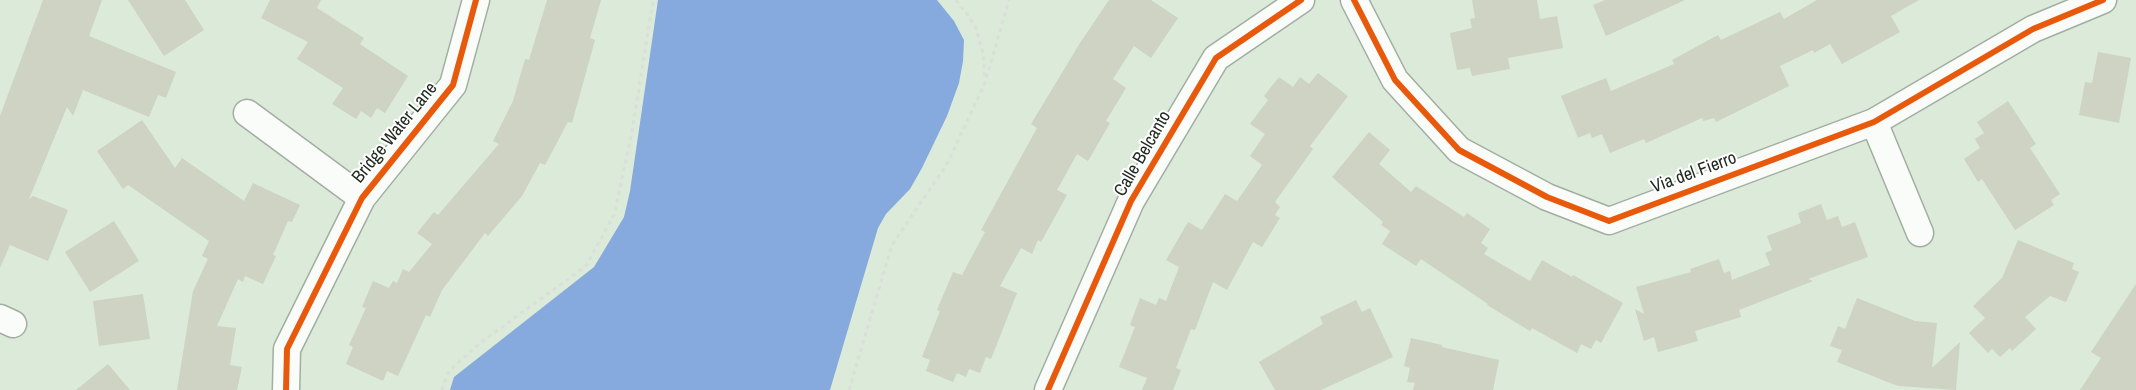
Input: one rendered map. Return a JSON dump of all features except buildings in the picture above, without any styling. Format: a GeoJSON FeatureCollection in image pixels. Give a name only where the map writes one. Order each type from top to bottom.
{"type":"FeatureCollection","features":[{"type":"Feature","properties":{"kind":"street","name":"Bridge Water Lane"},"geometry":{"type":"LineString","coordinates":[[286,390],[287,349],[362,198],[453,85],[476,0]]}},
{"type":"Feature","properties":{"kind":"street","name":"Calle Belcanto"},"geometry":{"type":"LineString","coordinates":[[1048,390],[1131,201],[1216,58],[1301,0]]}},
{"type":"Feature","properties":{"kind":"street","name":"Via del Fierro"},"geometry":{"type":"LineString","coordinates":[[1354,0],[1395,80],[1459,150],[1547,197],[1609,221],[1874,122],[2033,29],[2103,0]]}},
{"type":"Feature","properties":{"kind":"street"},"geometry":{"type":"LineString","coordinates":[[247,113],[362,198]]}},
{"type":"Feature","properties":{"kind":"street"},"geometry":{"type":"LineString","coordinates":[[1874,122],[1920,233]]}},
{"type":"Feature","properties":{"kind":"path"},"geometry":{"type":"LineString","coordinates":[[442,390],[449,371],[480,343],[586,266],[614,215],[632,132],[653,0]]}},
{"type":"Feature","properties":{"kind":"path"},"geometry":{"type":"LineString","coordinates":[[956,0],[975,25],[982,53],[985,83]]}},
{"type":"Feature","properties":{"kind":"path"},"geometry":{"type":"LineString","coordinates":[[849,390],[892,246],[947,164],[985,83],[1009,0]]}},
{"type":"Feature","properties":{"kind":"water"},"geometry":{"type":"Polygon","coordinates":[[[658,0],[937,0],[954,21],[964,40],[959,83],[947,116],[910,189],[886,214],[878,228],[830,390],[450,390],[454,377],[594,267],[624,217],[630,191],[658,0]]]}},
{"type":"Feature","properties":{"kind":"cycle path"},"geometry":{"type":"LineString","coordinates":[[286,390],[287,349],[362,198],[453,85],[476,0]]}},
{"type":"Feature","properties":{"kind":"cycle path"},"geometry":{"type":"LineString","coordinates":[[1048,390],[1131,201],[1216,58],[1301,0]]}},
{"type":"Feature","properties":{"kind":"cycle path"},"geometry":{"type":"LineString","coordinates":[[1354,0],[1395,80],[1459,150],[1547,197],[1609,221],[1874,122],[2033,29],[2103,0]]}}]}
